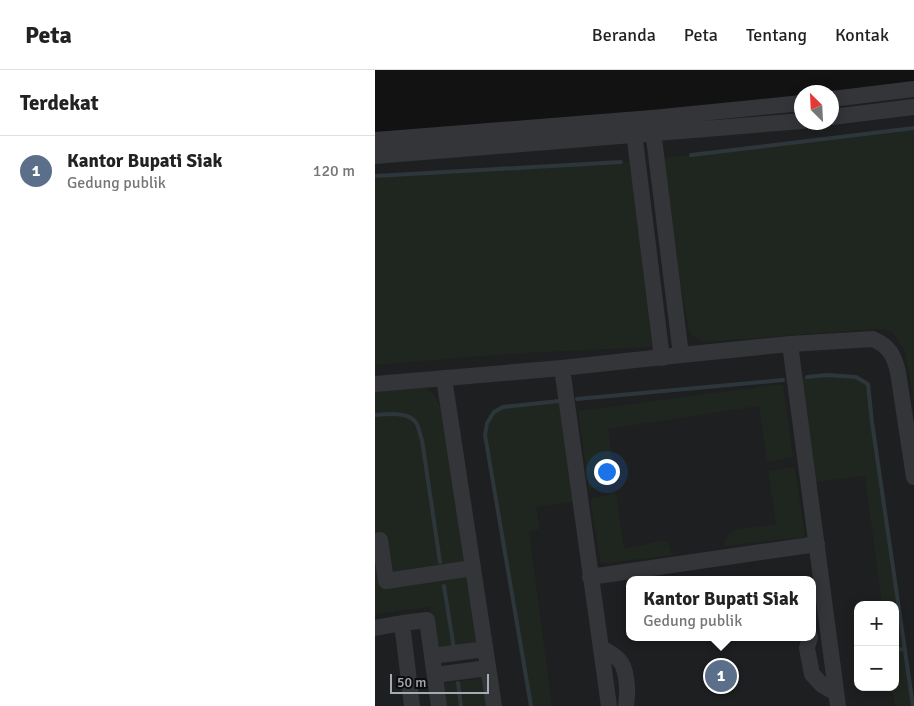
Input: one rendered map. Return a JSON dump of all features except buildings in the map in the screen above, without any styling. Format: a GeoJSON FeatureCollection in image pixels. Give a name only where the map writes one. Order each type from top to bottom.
{"type":"FeatureCollection","features":[{"type":"Feature","properties":{"kind":"street"},"geometry":{"type":"LineString","coordinates":[[839,98],[914,89]]}},
{"type":"Feature","properties":{"kind":"street"},"geometry":{"type":"LineString","coordinates":[[375,156],[634,135],[653,125],[794,104]]}},
{"type":"Feature","properties":{"kind":"street"},"geometry":{"type":"LineString","coordinates":[[839,117],[914,107]]}},
{"type":"Feature","properties":{"kind":"street"},"geometry":{"type":"LineString","coordinates":[[632,118],[662,358]]}},
{"type":"Feature","properties":{"kind":"street"},"geometry":{"type":"LineString","coordinates":[[375,140],[632,118],[653,125],[794,121]]}},
{"type":"Feature","properties":{"kind":"street"},"geometry":{"type":"LineString","coordinates":[[653,125],[681,355]]}},
{"type":"Feature","properties":{"kind":"street"},"geometry":{"type":"LineString","coordinates":[[375,384],[561,368],[790,344],[873,339],[882,343],[895,360],[914,477]]}},
{"type":"Feature","properties":{"kind":"street"},"geometry":{"type":"LineString","coordinates":[[790,344],[837,700]]}},
{"type":"Feature","properties":{"kind":"street"},"geometry":{"type":"LineString","coordinates":[[561,368],[609,706]]}},
{"type":"Feature","properties":{"kind":"street"},"geometry":{"type":"LineString","coordinates":[[444,378],[494,706]]}},
{"type":"Feature","properties":{"kind":"street"},"geometry":{"type":"LineString","coordinates":[[380,540],[386,581],[473,568]]}},
{"type":"Feature","properties":{"kind":"street"},"geometry":{"type":"LineString","coordinates":[[591,577],[817,544]]}},
{"type":"Feature","properties":{"kind":"street"},"geometry":{"type":"LineString","coordinates":[[816,628],[826,614]]}},
{"type":"Feature","properties":{"kind":"street"},"geometry":{"type":"LineString","coordinates":[[375,628],[427,620],[439,706]]}},
{"type":"Feature","properties":{"kind":"street"},"geometry":{"type":"LineString","coordinates":[[401,623],[413,706]]}},
{"type":"Feature","properties":{"kind":"street"},"geometry":{"type":"LineString","coordinates":[[809,641],[807,648],[812,674],[837,700]]}},
{"type":"Feature","properties":{"kind":"street"},"geometry":{"type":"LineString","coordinates":[[601,648],[620,660],[625,670],[626,706]]}},
{"type":"Feature","properties":{"kind":"street"},"geometry":{"type":"LineString","coordinates":[[432,656],[485,649]]}},
{"type":"Feature","properties":{"kind":"street"},"geometry":{"type":"LineString","coordinates":[[435,675],[488,668]]}},
{"type":"Feature","properties":{"kind":"shaded area"},"geometry":{"type":"Polygon","coordinates":[[[914,85],[914,706],[375,706],[375,140],[794,99],[794,130],[839,130],[839,94],[914,85]]]}},
{"type":"Feature","properties":{"kind":"shaded area"},"geometry":{"type":"Polygon","coordinates":[[[914,128],[914,403],[905,351],[892,332],[878,329],[703,342],[690,334],[677,270],[662,158],[914,128]]]}},
{"type":"Feature","properties":{"kind":"shaded area"},"geometry":{"type":"Polygon","coordinates":[[[631,161],[652,347],[523,353],[375,365],[375,176],[631,161]]]}},
{"type":"Feature","properties":{"kind":"shaded area"},"geometry":{"type":"Polygon","coordinates":[[[827,375],[856,377],[868,384],[898,601],[881,601],[865,477],[813,482],[801,398],[805,397],[804,389],[797,378],[827,375]]]}},
{"type":"Feature","properties":{"kind":"shaded area"},"geometry":{"type":"Polygon","coordinates":[[[783,384],[793,457],[767,462],[759,406],[608,429],[615,484],[589,489],[578,411],[783,384]]]}},
{"type":"Feature","properties":{"kind":"shaded area"},"geometry":{"type":"Polygon","coordinates":[[[422,386],[434,394],[441,408],[466,575],[480,643],[436,651],[430,607],[375,614],[375,390],[422,386]]]}},
{"type":"Feature","properties":{"kind":"shaded area"},"geometry":{"type":"Polygon","coordinates":[[[559,401],[573,502],[536,507],[540,529],[529,531],[552,706],[531,706],[485,435],[487,423],[494,412],[503,407],[559,401]]]}},
{"type":"Feature","properties":{"kind":"shaded area"},"geometry":{"type":"Polygon","coordinates":[[[795,467],[805,537],[725,546],[724,543],[729,534],[734,530],[776,524],[768,471],[795,467]]]}},
{"type":"Feature","properties":{"kind":"shaded area"},"geometry":{"type":"Polygon","coordinates":[[[616,493],[624,549],[661,541],[668,542],[672,555],[601,564],[590,499],[616,493]]]}},
{"type":"Feature","properties":{"kind":"shaded area"},"geometry":{"type":"Polygon","coordinates":[[[899,609],[913,706],[895,706],[893,691],[899,691],[899,609]]]}},
{"type":"Feature","properties":{"kind":"shaded area"},"geometry":{"type":"Polygon","coordinates":[[[483,678],[488,706],[444,706],[441,684],[483,678]]]}},
{"type":"Feature","properties":{"kind":"waterway"},"geometry":{"type":"LineString","coordinates":[[691,155],[914,128]]}},
{"type":"Feature","properties":{"kind":"waterway"},"geometry":{"type":"LineString","coordinates":[[375,176],[621,162]]}},
{"type":"Feature","properties":{"kind":"waterway"},"geometry":{"type":"LineString","coordinates":[[807,377],[827,375],[856,377],[868,384],[913,706]]}},
{"type":"Feature","properties":{"kind":"waterway"},"geometry":{"type":"LineString","coordinates":[[577,399],[783,380]]}},
{"type":"Feature","properties":{"kind":"waterway"},"geometry":{"type":"LineString","coordinates":[[531,706],[485,435],[487,423],[494,412],[503,407],[559,401]]}},
{"type":"Feature","properties":{"kind":"waterway"},"geometry":{"type":"LineString","coordinates":[[375,415],[404,415],[414,420],[417,424],[422,440],[440,562]]}},
{"type":"Feature","properties":{"kind":"waterway"},"geometry":{"type":"LineString","coordinates":[[444,586],[454,649]]}},
{"type":"Feature","properties":{"kind":"waterway"},"geometry":{"type":"LineString","coordinates":[[899,650],[905,649]]}},
{"type":"Feature","properties":{"kind":"waterway"},"geometry":{"type":"LineString","coordinates":[[458,683],[461,706]]}},
{"type":"Feature","properties":{"kind":"place","name":"Kantor Bupati Siak"},"geometry":{"type":"Point","coordinates":[721,676]}}]}
